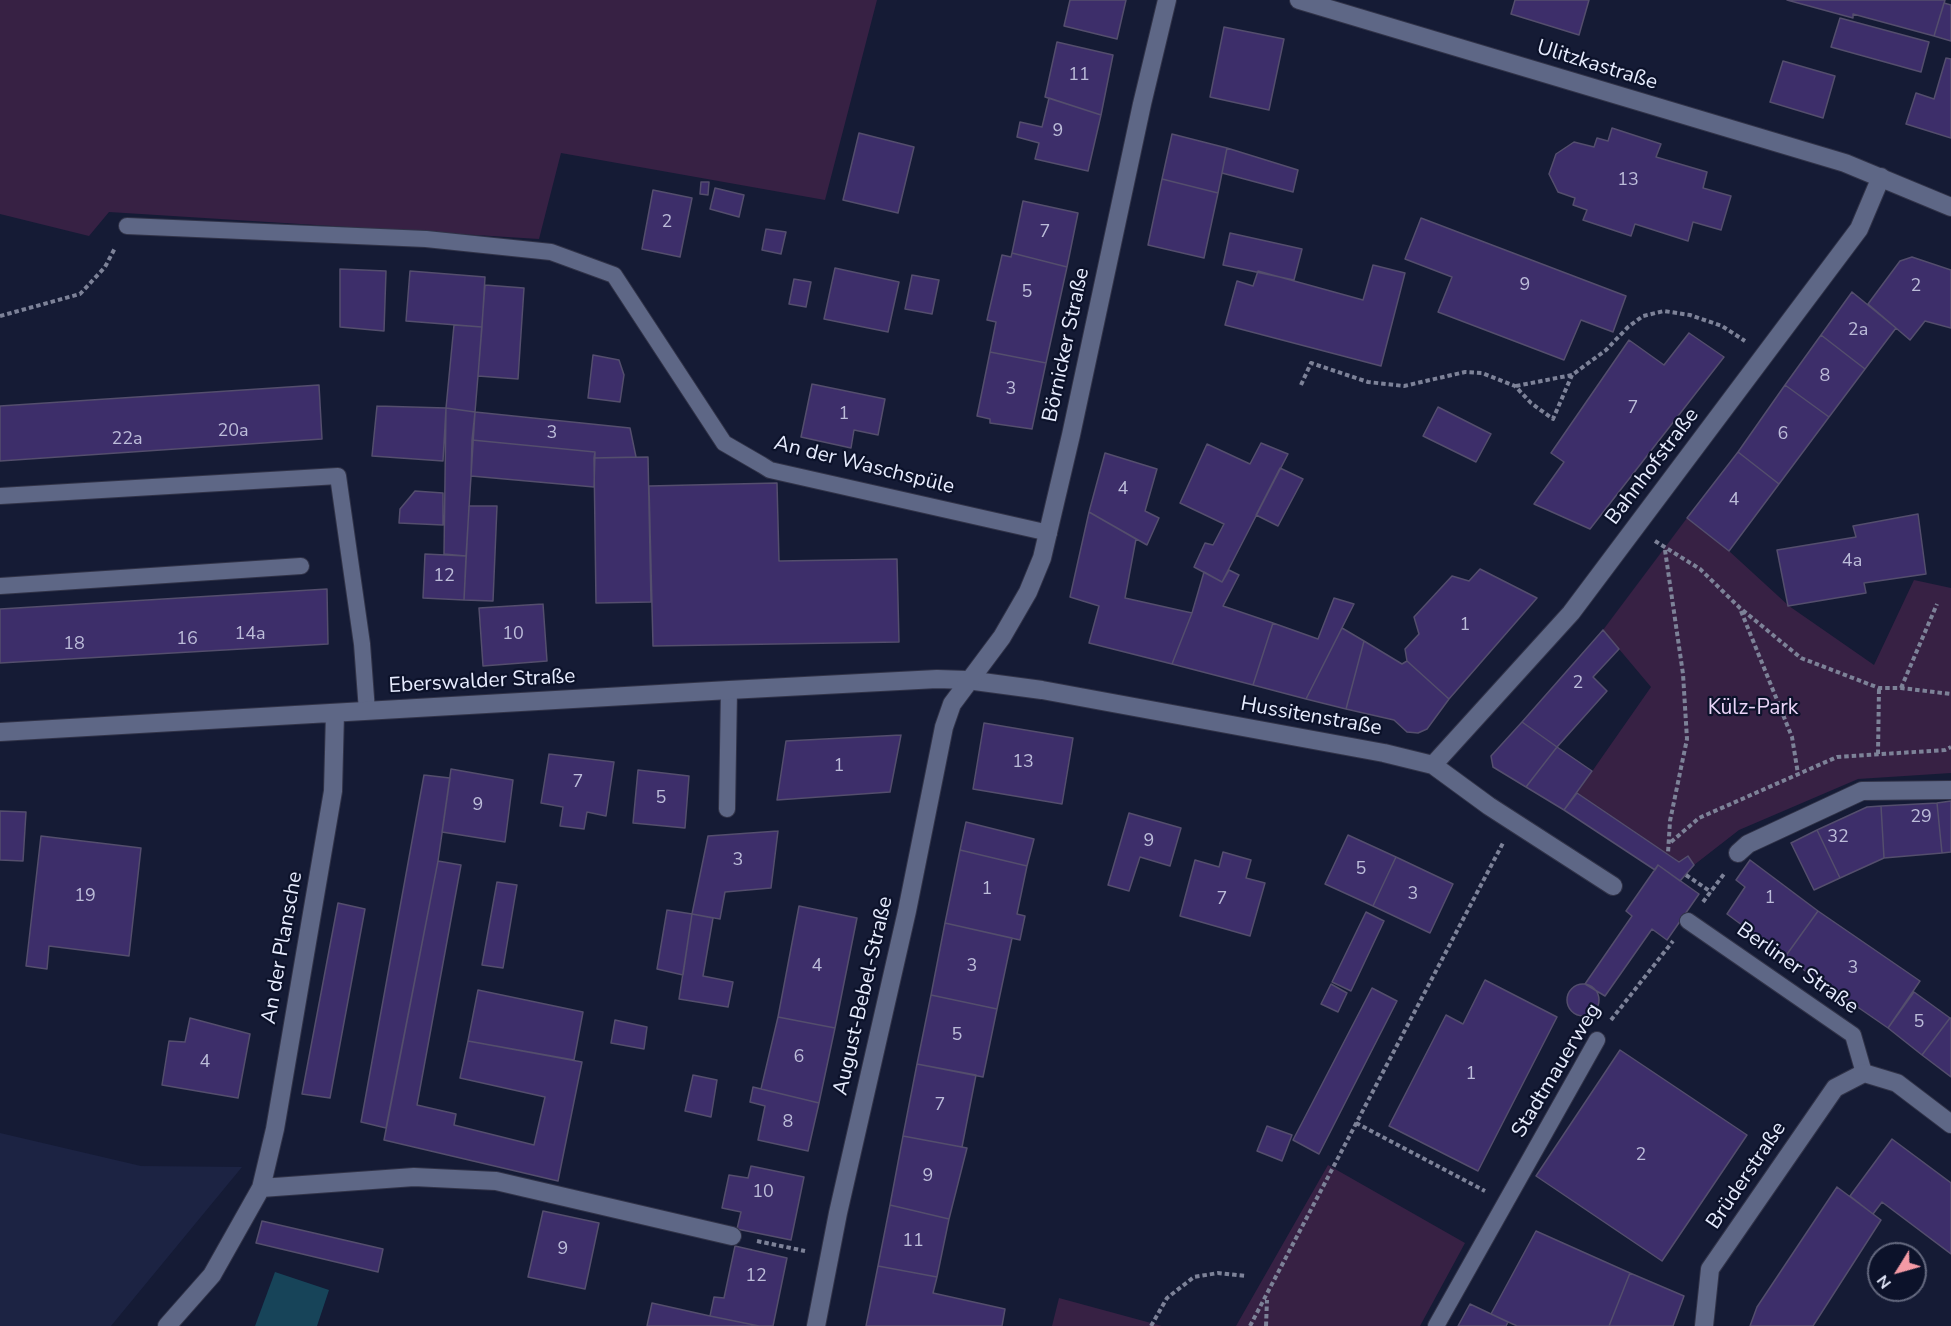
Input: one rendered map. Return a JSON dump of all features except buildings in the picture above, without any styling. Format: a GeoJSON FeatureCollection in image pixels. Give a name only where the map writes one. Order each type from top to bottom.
{"type":"FeatureCollection","features":[{"type":"Feature","properties":{"kind":"street","name":"Börnicker Straße"},"geometry":{"type":"LineString","coordinates":[[968,680],[1002,637],[1028,592],[1049,533],[1142,104],[1167,0]]}},
{"type":"Feature","properties":{"kind":"street","name":"Ulitzkastraße"},"geometry":{"type":"LineString","coordinates":[[1299,0],[1845,164],[1951,207]]}},
{"type":"Feature","properties":{"kind":"street","name":"Bahnhofstraße"},"geometry":{"type":"LineString","coordinates":[[1433,765],[1571,613],[1767,354],[1863,222],[1881,177]]}},
{"type":"Feature","properties":{"kind":"street","name":"Eberswalder Straße"},"geometry":{"type":"LineString","coordinates":[[0,732],[729,690],[937,679],[968,680]]}},
{"type":"Feature","properties":{"kind":"street","name":"Hussitenstraße"},"geometry":{"type":"LineString","coordinates":[[968,680],[1042,690],[1384,753],[1433,765],[1612,886]]}},
{"type":"Feature","properties":{"kind":"street","name":"August-Bebel-Straße"},"geometry":{"type":"LineString","coordinates":[[816,1326],[838,1213],[904,922],[944,727],[952,704],[968,680]]}},
{"type":"Feature","properties":{"kind":"street","name":"An der Plansche"},"geometry":{"type":"LineString","coordinates":[[167,1326],[213,1275],[261,1188],[275,1129],[333,791],[335,713]]}},
{"type":"Feature","properties":{"kind":"street"},"geometry":{"type":"LineString","coordinates":[[1738,853],[1748,844],[1862,791],[1951,790]]}},
{"type":"Feature","properties":{"kind":"street"},"geometry":{"type":"LineString","coordinates":[[1864,1073],[1897,1083],[1951,1124]]}},
{"type":"Feature","properties":{"kind":"street","name":"Brüderstraße"},"geometry":{"type":"LineString","coordinates":[[1704,1326],[1710,1269],[1835,1088],[1864,1073]]}},
{"type":"Feature","properties":{"kind":"street"},"geometry":{"type":"LineString","coordinates":[[261,1188],[414,1177],[496,1181],[732,1236]]}},
{"type":"Feature","properties":{"kind":"lane","name":"An der Waschspüle"},"geometry":{"type":"LineString","coordinates":[[127,226],[426,239],[550,252],[614,275],[724,443],[770,470],[1049,533]]}},
{"type":"Feature","properties":{"kind":"lane"},"geometry":{"type":"LineString","coordinates":[[0,496],[338,476],[362,644],[367,711]]}},
{"type":"Feature","properties":{"kind":"lane"},"geometry":{"type":"LineString","coordinates":[[0,586],[301,566]]}},
{"type":"Feature","properties":{"kind":"lane"},"geometry":{"type":"LineString","coordinates":[[727,808],[729,690]]}},
{"type":"Feature","properties":{"kind":"lane","name":"Berliner Straße"},"geometry":{"type":"LineString","coordinates":[[1688,921],[1852,1035],[1864,1073]]}},
{"type":"Feature","properties":{"kind":"lane","name":"Stadtmauerweg"},"geometry":{"type":"LineString","coordinates":[[1436,1326],[1597,1040]]}},
{"type":"Feature","properties":{"kind":"path"},"geometry":{"type":"LineString","coordinates":[[0,316],[80,294],[105,267],[127,226]]}},
{"type":"Feature","properties":{"kind":"path"},"geometry":{"type":"LineString","coordinates":[[1515,386],[1572,375],[1606,350],[1628,327],[1643,316],[1664,310],[1722,326],[1767,354]]}},
{"type":"Feature","properties":{"kind":"path"},"geometry":{"type":"LineString","coordinates":[[1301,385],[1311,363],[1368,382],[1404,386],[1474,372],[1482,373],[1515,386],[1531,404],[1553,419],[1572,375]]}},
{"type":"Feature","properties":{"kind":"path"},"geometry":{"type":"LineString","coordinates":[[1668,854],[1671,842],[1670,821],[1687,739],[1683,674],[1665,549],[1700,569],[1740,608],[1801,658],[1879,688],[1901,687],[1951,694]]}},
{"type":"Feature","properties":{"kind":"path"},"geometry":{"type":"LineString","coordinates":[[1901,687],[1937,604]]}},
{"type":"Feature","properties":{"kind":"path"},"geometry":{"type":"LineString","coordinates":[[1740,608],[1792,737],[1798,774]]}},
{"type":"Feature","properties":{"kind":"path"},"geometry":{"type":"LineString","coordinates":[[1878,754],[1879,688]]}},
{"type":"Feature","properties":{"kind":"path"},"geometry":{"type":"LineString","coordinates":[[1671,842],[1699,818],[1837,757],[1945,750],[1951,747]]}},
{"type":"Feature","properties":{"kind":"path"},"geometry":{"type":"LineString","coordinates":[[1250,1326],[1268,1297],[1356,1123],[1515,822]]}},
{"type":"Feature","properties":{"kind":"path","name":"Stadtmauerweg"},"geometry":{"type":"LineString","coordinates":[[1597,1040],[1711,892],[1738,853]]}},
{"type":"Feature","properties":{"kind":"path"},"geometry":{"type":"LineString","coordinates":[[1686,875],[1711,892]]}},
{"type":"Feature","properties":{"kind":"path"},"geometry":{"type":"LineString","coordinates":[[1356,1123],[1505,1202]]}},
{"type":"Feature","properties":{"kind":"path"},"geometry":{"type":"LineString","coordinates":[[732,1236],[811,1252]]}},
{"type":"Feature","properties":{"kind":"path"},"geometry":{"type":"LineString","coordinates":[[1151,1326],[1167,1298],[1194,1277],[1218,1273],[1246,1276]]}},
{"type":"Feature","properties":{"kind":"path"},"geometry":{"type":"LineString","coordinates":[[1266,1326],[1268,1297]]}},
{"type":"Feature","properties":{"kind":"shaded area"},"geometry":{"type":"Polygon","coordinates":[[[0,1133],[141,1166],[242,1167],[111,1326],[0,1326],[0,1133]]]}},
{"type":"Feature","properties":{"kind":"shaded area"},"geometry":{"type":"Polygon","coordinates":[[[275,1272],[329,1290],[317,1326],[255,1326],[275,1272]]]}},
{"type":"Feature","properties":{"kind":"green space"},"geometry":{"type":"Polygon","coordinates":[[[0,0],[877,0],[825,200],[561,153],[539,239],[109,212],[89,236],[0,214],[0,0]]]}},
{"type":"Feature","properties":{"kind":"green space","name":"Külz-Park"},"geometry":{"type":"Polygon","coordinates":[[[1687,518],[1729,551],[1789,606],[1874,665],[1914,580],[1951,588],[1951,773],[1858,779],[1739,830],[1694,865],[1688,857],[1679,862],[1577,793],[1651,687],[1603,630],[1687,518]]]}},
{"type":"Feature","properties":{"kind":"green space"},"geometry":{"type":"Polygon","coordinates":[[[1328,1165],[1465,1243],[1420,1326],[1236,1326],[1328,1165]]]}},
{"type":"Feature","properties":{"kind":"green space"},"geometry":{"type":"Polygon","coordinates":[[[1059,1298],[1162,1326],[1052,1326],[1059,1298]]]}}]}
